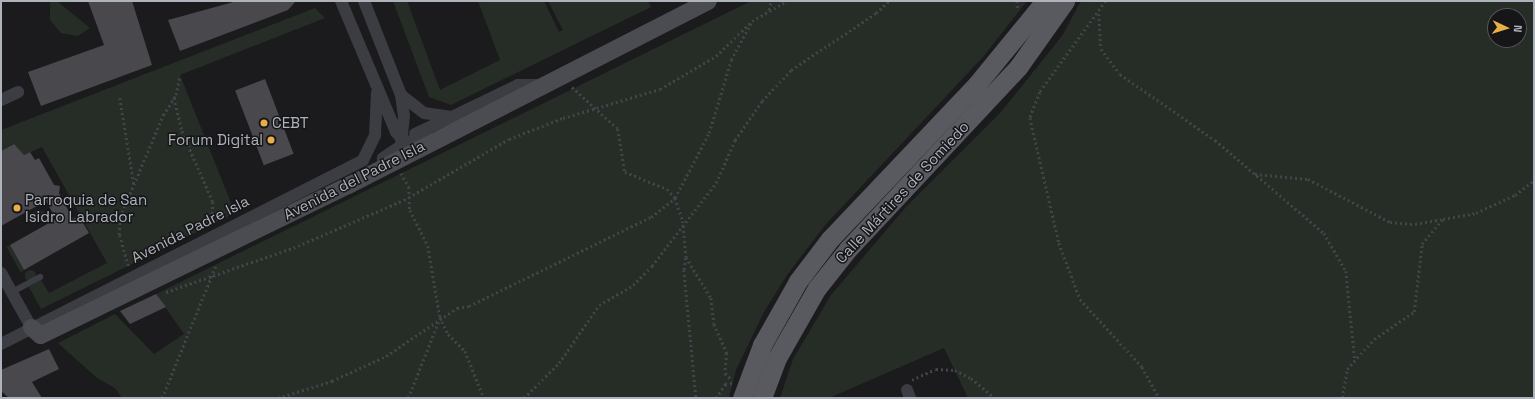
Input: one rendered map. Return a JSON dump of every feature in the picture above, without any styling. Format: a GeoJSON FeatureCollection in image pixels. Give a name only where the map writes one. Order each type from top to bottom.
{"type":"FeatureCollection","features":[{"type":"Feature","properties":{"kind":"main road","name":"Avenida del Padre Isla"},"geometry":{"type":"LineString","coordinates":[[31,327],[40,335],[348,184],[453,122],[543,86],[708,1]]}},
{"type":"Feature","properties":{"kind":"main road","name":"Calle Mártires de Somiedo"},"geometry":{"type":"LineString","coordinates":[[737,390],[798,281],[830,239],[977,84],[1045,1]]}},
{"type":"Feature","properties":{"kind":"main road","name":"Calle Mártires de Somiedo"},"geometry":{"type":"LineString","coordinates":[[762,398],[777,358],[817,288],[848,249],[1019,66],[1065,1]]}},
{"type":"Feature","properties":{"kind":"street"},"geometry":{"type":"LineString","coordinates":[[341,1],[377,93],[403,140],[413,143],[453,122]]}},
{"type":"Feature","properties":{"kind":"street"},"geometry":{"type":"LineString","coordinates":[[348,184],[359,170],[397,151],[403,140],[401,95],[364,1]]}},
{"type":"Feature","properties":{"kind":"street"},"geometry":{"type":"LineString","coordinates":[[1,100],[18,92]]}},
{"type":"Feature","properties":{"kind":"street"},"geometry":{"type":"LineString","coordinates":[[366,156],[375,135],[377,93]]}},
{"type":"Feature","properties":{"kind":"street"},"geometry":{"type":"LineString","coordinates":[[401,95],[424,113],[453,122]]}},
{"type":"Feature","properties":{"kind":"street","name":"Avenida Padre Isla"},"geometry":{"type":"LineString","coordinates":[[31,327],[366,156],[403,140]]}},
{"type":"Feature","properties":{"kind":"street"},"geometry":{"type":"LineString","coordinates":[[1,273],[31,327],[1,344]]}},
{"type":"Feature","properties":{"kind":"lane"},"geometry":{"type":"LineString","coordinates":[[12,292],[40,277]]}},
{"type":"Feature","properties":{"kind":"path"},"geometry":{"type":"LineString","coordinates":[[769,10],[771,1]]}},
{"type":"Feature","properties":{"kind":"path"},"geometry":{"type":"LineString","coordinates":[[159,290],[164,292],[213,277],[298,246],[409,198],[509,139],[596,108],[660,89],[716,56],[752,21],[787,1]]}},
{"type":"Feature","properties":{"kind":"path"},"geometry":{"type":"LineString","coordinates":[[524,398],[559,363],[599,305],[633,285],[652,266],[683,221],[716,183],[735,140],[762,101],[791,70],[876,13],[889,1]]}},
{"type":"Feature","properties":{"kind":"path"},"geometry":{"type":"LineString","coordinates":[[1106,1],[1099,14],[1040,92],[1030,118],[1033,140],[1059,243],[1080,299],[1142,367],[1159,398]]}},
{"type":"Feature","properties":{"kind":"path"},"geometry":{"type":"LineString","coordinates":[[1099,14],[1101,49],[1120,74],[1215,140],[1324,233],[1346,271],[1354,361]]}},
{"type":"Feature","properties":{"kind":"path"},"geometry":{"type":"LineString","coordinates":[[278,398],[332,381],[386,356],[440,318],[651,217],[675,198],[709,133],[731,60],[752,21]]}},
{"type":"Feature","properties":{"kind":"path"},"geometry":{"type":"LineString","coordinates":[[128,267],[119,235],[120,217],[163,115],[174,98],[180,75]]}},
{"type":"Feature","properties":{"kind":"path"},"geometry":{"type":"LineString","coordinates":[[568,85],[596,108],[618,129],[625,172],[667,189],[675,198],[683,221],[686,257],[684,270],[696,398]]}},
{"type":"Feature","properties":{"kind":"path"},"geometry":{"type":"LineString","coordinates":[[120,98],[134,184]]}},
{"type":"Feature","properties":{"kind":"path"},"geometry":{"type":"LineString","coordinates":[[174,98],[182,131],[212,202],[212,225]]}},
{"type":"Feature","properties":{"kind":"path"},"geometry":{"type":"LineString","coordinates":[[398,168],[409,187],[410,210],[428,246],[440,318],[448,334],[465,351],[484,398]]}},
{"type":"Feature","properties":{"kind":"path"},"geometry":{"type":"LineString","coordinates":[[1255,174],[1308,179],[1390,222],[1415,224],[1476,213],[1515,195],[1534,180]]}},
{"type":"Feature","properties":{"kind":"path"},"geometry":{"type":"LineString","coordinates":[[1342,398],[1346,370],[1374,339],[1414,312],[1422,244],[1443,219]]}},
{"type":"Feature","properties":{"kind":"path"},"geometry":{"type":"LineString","coordinates":[[162,398],[213,277],[217,256]]}},
{"type":"Feature","properties":{"kind":"path"},"geometry":{"type":"LineString","coordinates":[[686,257],[711,298],[714,324],[727,354],[725,373],[737,390]]}},
{"type":"Feature","properties":{"kind":"path"},"geometry":{"type":"LineString","coordinates":[[408,398],[440,318]]}},
{"type":"Feature","properties":{"kind":"path"},"geometry":{"type":"LineString","coordinates":[[908,394],[907,383],[936,369],[955,370],[971,378],[994,398]]}},
{"type":"Feature","properties":{"kind":"path"},"geometry":{"type":"LineString","coordinates":[[716,398],[725,384],[737,390]]}},
{"type":"Feature","properties":{"kind":"shaded area"},"geometry":{"type":"Polygon","coordinates":[[[50,1],[57,1],[90,28],[78,36],[61,33],[50,20],[50,1]]]}},
{"type":"Feature","properties":{"kind":"shaded area"},"geometry":{"type":"Polygon","coordinates":[[[393,1],[407,1],[440,90],[500,60],[478,1],[544,1],[559,32],[563,30],[548,1],[648,1],[651,7],[451,105],[429,97],[393,1]]]}},
{"type":"Feature","properties":{"kind":"shaded area"},"geometry":{"type":"Polygon","coordinates":[[[751,1],[1027,1],[983,57],[826,224],[787,275],[764,312],[736,370],[729,398],[122,398],[115,388],[97,378],[58,343],[115,314],[154,354],[184,334],[156,294],[751,1]]]}},
{"type":"Feature","properties":{"kind":"shaded area"},"geometry":{"type":"Polygon","coordinates":[[[1081,1],[1534,1],[1534,398],[968,398],[944,348],[829,398],[780,398],[793,359],[831,295],[906,207],[1001,112],[1062,36],[1081,1]]]}},
{"type":"Feature","properties":{"kind":"shaded area"},"geometry":{"type":"Polygon","coordinates":[[[315,8],[325,18],[180,75],[235,213],[41,309],[29,287],[41,280],[49,293],[107,263],[42,147],[24,155],[13,144],[1,151],[1,130],[315,8]]]}},
{"type":"Feature","properties":{"kind":"shaded area"},"geometry":{"type":"Polygon","coordinates":[[[37,210],[41,210],[45,216],[41,222],[37,222],[33,218],[33,214],[37,210]]]}},
{"type":"Feature","properties":{"kind":"shaded area"},"geometry":{"type":"Polygon","coordinates":[[[10,245],[24,270],[21,272],[7,247],[10,245]]]}},
{"type":"Feature","properties":{"kind":"shaded area"},"geometry":{"type":"Polygon","coordinates":[[[30,269],[34,271],[36,275],[34,279],[30,281],[26,279],[24,275],[26,271],[30,269]]]}},
{"type":"Feature","properties":{"kind":"building"},"geometry":{"type":"Polygon","coordinates":[[[88,1],[132,1],[152,65],[41,106],[28,72],[104,45],[88,1]]]}},
{"type":"Feature","properties":{"kind":"building"},"geometry":{"type":"Polygon","coordinates":[[[237,1],[296,1],[288,10],[180,51],[168,20],[237,1]]]}},
{"type":"Feature","properties":{"kind":"building","name":"CEBT"},"geometry":{"type":"Polygon","coordinates":[[[265,79],[294,154],[264,165],[235,90],[265,79]]]}},
{"type":"Feature","properties":{"kind":"building","name":"Parroquia de San Isidro Labrador"},"geometry":{"type":"Polygon","coordinates":[[[14,144],[24,155],[30,152],[35,160],[39,158],[54,185],[60,186],[59,193],[73,219],[79,216],[89,233],[24,270],[10,245],[56,219],[46,201],[1,226],[1,151],[14,144]]]}},
{"type":"Feature","properties":{"kind":"building"},"geometry":{"type":"Polygon","coordinates":[[[156,294],[166,307],[130,324],[120,311],[156,294]]]}},
{"type":"Feature","properties":{"kind":"building"},"geometry":{"type":"Polygon","coordinates":[[[49,349],[59,369],[32,382],[42,398],[9,398],[1,391],[1,370],[49,349]]]}},
{"type":"Feature","properties":{"kind":"place","name":"CEBT"},"geometry":{"type":"Point","coordinates":[264,123]}},
{"type":"Feature","properties":{"kind":"place","name":"Forum Digital"},"geometry":{"type":"Point","coordinates":[271,140]}},
{"type":"Feature","properties":{"kind":"place","name":"Parroquia de San Isidro Labrador"},"geometry":{"type":"Point","coordinates":[17,208]}}]}
